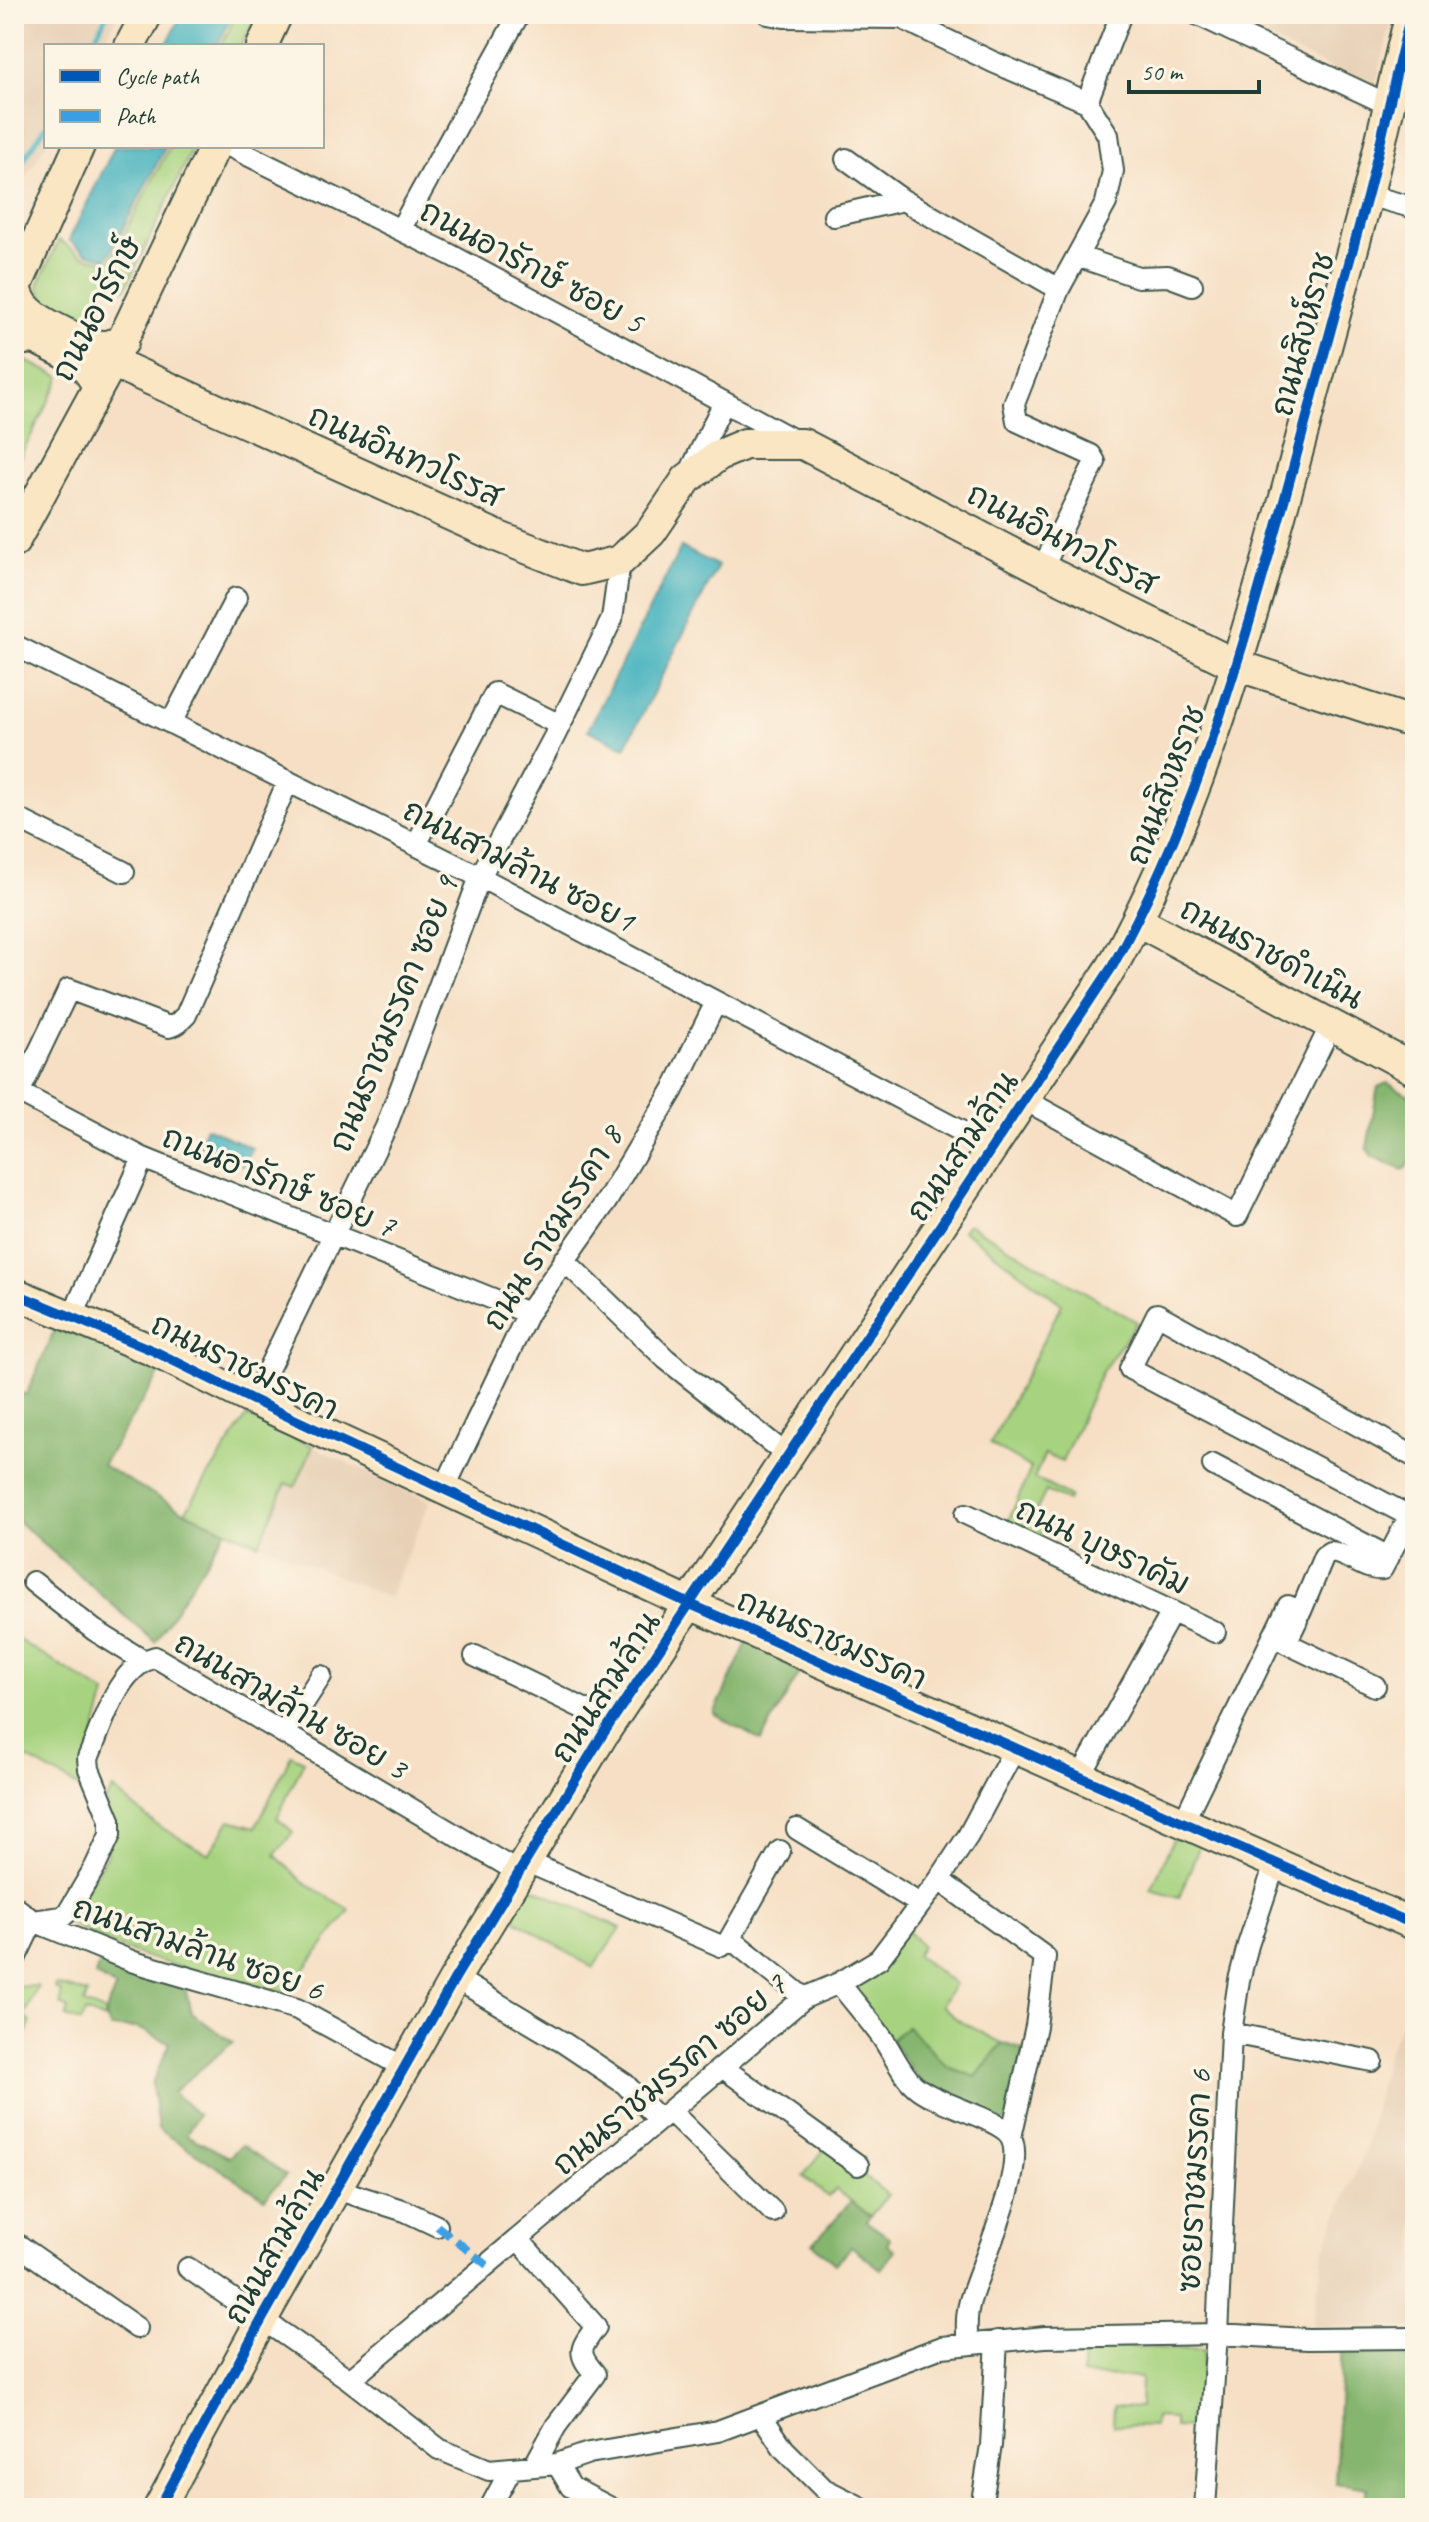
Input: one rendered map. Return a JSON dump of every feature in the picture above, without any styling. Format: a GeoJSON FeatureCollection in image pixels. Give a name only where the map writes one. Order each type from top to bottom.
{"type":"FeatureCollection","features":[{"type":"Feature","properties":{"kind":"street"},"geometry":{"type":"LineString","coordinates":[[131,44],[147,14]]}},
{"type":"Feature","properties":{"kind":"street"},"geometry":{"type":"LineString","coordinates":[[263,44],[277,14]]}},
{"type":"Feature","properties":{"kind":"street"},"geometry":{"type":"LineString","coordinates":[[768,14],[784,17],[901,18],[1087,102],[1108,135],[1113,171],[1106,203],[1059,289],[1014,404],[1017,421],[1091,455],[1095,462],[1042,569]]}},
{"type":"Feature","properties":{"kind":"street"},"geometry":{"type":"LineString","coordinates":[[1087,102],[1121,14]]}},
{"type":"Feature","properties":{"kind":"street"},"geometry":{"type":"LineString","coordinates":[[1196,14],[1389,105]]}},
{"type":"Feature","properties":{"kind":"street","name":"ถนนสิงห์ราช"},"geometry":{"type":"LineString","coordinates":[[1225,659],[1260,589],[1367,195],[1411,14]]}},
{"type":"Feature","properties":{"kind":"street"},"geometry":{"type":"LineString","coordinates":[[400,230],[512,17]]}},
{"type":"Feature","properties":{"kind":"street","name":"ถนนอารักษ์"},"geometry":{"type":"LineString","coordinates":[[14,542],[111,363],[214,148]]}},
{"type":"Feature","properties":{"kind":"street","name":"ถนนอารักษ์ ซอย 5"},"geometry":{"type":"LineString","coordinates":[[233,148],[400,230],[803,444]]}},
{"type":"Feature","properties":{"kind":"street"},"geometry":{"type":"LineString","coordinates":[[14,340],[35,338],[82,362],[111,363],[103,346],[87,342],[31,314],[15,290],[76,152]]}},
{"type":"Feature","properties":{"kind":"street"},"geometry":{"type":"LineString","coordinates":[[14,244],[76,152]]}},
{"type":"Feature","properties":{"kind":"street"},"geometry":{"type":"LineString","coordinates":[[846,159],[903,200],[1059,289]]}},
{"type":"Feature","properties":{"kind":"street"},"geometry":{"type":"LineString","coordinates":[[1367,195],[1415,208]]}},
{"type":"Feature","properties":{"kind":"street"},"geometry":{"type":"LineString","coordinates":[[834,216],[903,200]]}},
{"type":"Feature","properties":{"kind":"street"},"geometry":{"type":"LineString","coordinates":[[1077,256],[1138,277],[1168,276],[1192,285]]}},
{"type":"Feature","properties":{"kind":"street","name":"ถนนอินทวโรรส"},"geometry":{"type":"LineString","coordinates":[[111,363],[499,537],[582,570],[620,561],[651,532],[687,479],[724,402]]}},
{"type":"Feature","properties":{"kind":"street","name":"ถนนอินทวโรรส"},"geometry":{"type":"LineString","coordinates":[[687,479],[719,455],[745,444],[803,444],[1042,569],[1225,659],[1415,723]]}},
{"type":"Feature","properties":{"kind":"street","name":"ถนนราชมรรคา ซอย 9"},"geometry":{"type":"LineString","coordinates":[[253,1400],[386,1127],[480,877],[612,619],[620,561]]}},
{"type":"Feature","properties":{"kind":"street"},"geometry":{"type":"LineString","coordinates":[[171,723],[236,598]]}},
{"type":"Feature","properties":{"kind":"street","name":"ถนนสามล้าน ซอย1"},"geometry":{"type":"LineString","coordinates":[[14,645],[480,877],[993,1148]]}},
{"type":"Feature","properties":{"kind":"street","name":"ถนนสิงหราช"},"geometry":{"type":"LineString","coordinates":[[1138,921],[1179,831],[1226,696],[1225,659]]}},
{"type":"Feature","properties":{"kind":"street"},"geometry":{"type":"LineString","coordinates":[[416,845],[495,693],[560,725]]}},
{"type":"Feature","properties":{"kind":"street"},"geometry":{"type":"LineString","coordinates":[[17,1091],[69,989],[169,1027],[186,1015],[288,781]]}},
{"type":"Feature","properties":{"kind":"street"},"geometry":{"type":"LineString","coordinates":[[14,817],[124,872]]}},
{"type":"Feature","properties":{"kind":"street","name":"ถนนราชดำเนิน"},"geometry":{"type":"LineString","coordinates":[[1138,921],[1415,1070]]}},
{"type":"Feature","properties":{"kind":"street","name":"ถนนสามล้าน"},"geometry":{"type":"LineString","coordinates":[[159,2508],[261,2321],[521,1867],[611,1722],[1025,1100],[1112,967],[1138,921]]}},
{"type":"Feature","properties":{"kind":"street","name":"ถนน ราชมรรคา 8"},"geometry":{"type":"LineString","coordinates":[[444,1489],[528,1313],[606,1202],[658,1115],[716,1002]]}},
{"type":"Feature","properties":{"kind":"street"},"geometry":{"type":"LineString","coordinates":[[1025,1100],[1237,1216],[1331,1025]]}},
{"type":"Feature","properties":{"kind":"street","name":"ถนนอารักษ์ ซอย 7"},"geometry":{"type":"LineString","coordinates":[[17,1091],[143,1158],[528,1313]]}},
{"type":"Feature","properties":{"kind":"street"},"geometry":{"type":"LineString","coordinates":[[73,1315],[143,1158]]}},
{"type":"Feature","properties":{"kind":"street"},"geometry":{"type":"LineString","coordinates":[[564,1260],[666,1359],[788,1456]]}},
{"type":"Feature","properties":{"kind":"street","name":"ถนนราชมรรคา"},"geometry":{"type":"LineString","coordinates":[[14,1293],[154,1351],[690,1604],[1415,1925]]}},
{"type":"Feature","properties":{"kind":"street"},"geometry":{"type":"LineString","coordinates":[[1375,1686],[1286,1643],[1324,1556],[1330,1552],[1337,1553],[1375,1570],[1382,1569],[1413,1514],[1130,1369],[1157,1314],[1415,1457]]}},
{"type":"Feature","properties":{"kind":"street"},"geometry":{"type":"LineString","coordinates":[[1213,1465],[1389,1557]]}},
{"type":"Feature","properties":{"kind":"street","name":"ถนน บุษราคัม"},"geometry":{"type":"LineString","coordinates":[[966,1514],[1215,1632]]}},
{"type":"Feature","properties":{"kind":"street"},"geometry":{"type":"LineString","coordinates":[[33,1582],[94,1630],[142,1660]]}},
{"type":"Feature","properties":{"kind":"street"},"geometry":{"type":"LineString","coordinates":[[1183,1822],[1288,1606],[1301,1611]]}},
{"type":"Feature","properties":{"kind":"street"},"geometry":{"type":"LineString","coordinates":[[1080,1777],[1172,1612]]}},
{"type":"Feature","properties":{"kind":"street"},"geometry":{"type":"LineString","coordinates":[[475,1656],[611,1722]]}},
{"type":"Feature","properties":{"kind":"street","name":"ถนนสามล้าน ซอย 3"},"geometry":{"type":"LineString","coordinates":[[33,1921],[62,1917],[69,1911],[110,1835],[110,1820],[89,1769],[88,1758],[114,1698],[127,1677],[142,1660],[155,1657],[521,1867],[721,1946],[728,1942]]}},
{"type":"Feature","properties":{"kind":"street"},"geometry":{"type":"LineString","coordinates":[[284,1733],[321,1676]]}},
{"type":"Feature","properties":{"kind":"street","name":"ถนนราชมรรคา ซอย 7"},"geometry":{"type":"LineString","coordinates":[[350,2380],[804,1998],[839,1983],[879,1959],[968,1836],[1015,1748]]}},
{"type":"Feature","properties":{"kind":"street"},"geometry":{"type":"LineString","coordinates":[[797,1829],[920,1904]]}},
{"type":"Feature","properties":{"kind":"street"},"geometry":{"type":"LineString","coordinates":[[780,1851],[728,1942],[737,1944],[804,1998]]}},
{"type":"Feature","properties":{"kind":"street","name":"ซอยราชมรรคา 6"},"geometry":{"type":"LineString","coordinates":[[1205,2508],[1217,2334],[1231,2033],[1248,1945],[1275,1864]]}},
{"type":"Feature","properties":{"kind":"street"},"geometry":{"type":"LineString","coordinates":[[939,1880],[1045,1957],[1036,2026],[1011,2137],[1014,2154],[1010,2189],[970,2301],[966,2323],[968,2343]]}},
{"type":"Feature","properties":{"kind":"street","name":"ถนนสามล้าน ซอย 6"},"geometry":{"type":"LineString","coordinates":[[14,1906],[33,1921],[134,1962],[297,2009],[405,2068]]}},
{"type":"Feature","properties":{"kind":"street"},"geometry":{"type":"LineString","coordinates":[[14,1961],[33,1921]]}},
{"type":"Feature","properties":{"kind":"street"},"geometry":{"type":"LineString","coordinates":[[455,1978],[564,2043],[625,2084],[773,2212]]}},
{"type":"Feature","properties":{"kind":"street"},"geometry":{"type":"LineString","coordinates":[[839,1983],[880,2034],[915,2086],[954,2108],[999,2125],[1011,2137]]}},
{"type":"Feature","properties":{"kind":"street"},"geometry":{"type":"LineString","coordinates":[[1231,2033],[1372,2061]]}},
{"type":"Feature","properties":{"kind":"street"},"geometry":{"type":"LineString","coordinates":[[722,2067],[858,2165]]}},
{"type":"Feature","properties":{"kind":"street"},"geometry":{"type":"LineString","coordinates":[[336,2189],[405,2211],[437,2226]]}},
{"type":"Feature","properties":{"kind":"street"},"geometry":{"type":"LineString","coordinates":[[518,2239],[596,2327],[581,2347],[582,2359],[595,2374],[556,2426],[534,2466]]}},
{"type":"Feature","properties":{"kind":"street"},"geometry":{"type":"LineString","coordinates":[[14,2242],[137,2328]]}},
{"type":"Feature","properties":{"kind":"street"},"geometry":{"type":"LineString","coordinates":[[188,2268],[350,2380],[439,2449],[489,2470],[557,2464],[589,2453],[718,2431],[942,2347],[968,2343],[1045,2337],[1217,2334],[1308,2339],[1415,2338]]}},
{"type":"Feature","properties":{"kind":"street"},"geometry":{"type":"LineString","coordinates":[[981,2508],[991,2445],[997,2341]]}},
{"type":"Feature","properties":{"kind":"street"},"geometry":{"type":"LineString","coordinates":[[761,2415],[784,2449],[824,2489],[862,2508]]}},
{"type":"Feature","properties":{"kind":"street"},"geometry":{"type":"LineString","coordinates":[[557,2464],[571,2487],[611,2508]]}},
{"type":"Feature","properties":{"kind":"street"},"geometry":{"type":"LineString","coordinates":[[490,2508],[511,2469]]}},
{"type":"Feature","properties":{"kind":"shaded area"},"geometry":{"type":"Polygon","coordinates":[[[14,14],[118,14],[102,44],[44,44],[44,147],[14,195],[14,14]]]}},
{"type":"Feature","properties":{"kind":"shaded area"},"geometry":{"type":"Polygon","coordinates":[[[1218,14],[1394,14],[1374,90],[1218,14]]]}},
{"type":"Feature","properties":{"kind":"shaded area"},"geometry":{"type":"Polygon","coordinates":[[[247,1416],[430,1501],[389,1598],[185,1512],[247,1416]]]}},
{"type":"Feature","properties":{"kind":"shaded area"},"geometry":{"type":"Polygon","coordinates":[[[1415,1995],[1415,2328],[1312,2326],[1324,2249],[1365,2148],[1387,2052],[1415,1995]]]}},
{"type":"Feature","properties":{"kind":"green space"},"geometry":{"type":"Polygon","coordinates":[[[237,14],[257,14],[242,44],[222,44],[237,14]]]}},
{"type":"Feature","properties":{"kind":"green space"},"geometry":{"type":"Polygon","coordinates":[[[169,148],[193,148],[125,289],[107,280],[84,323],[50,303],[40,292],[38,285],[59,240],[83,256],[109,263],[169,148]]]}},
{"type":"Feature","properties":{"kind":"green space"},"geometry":{"type":"Polygon","coordinates":[[[17,357],[61,377],[14,469],[14,359],[17,357]]]}},
{"type":"Feature","properties":{"kind":"green space"},"geometry":{"type":"Polygon","coordinates":[[[1387,1083],[1415,1098],[1416,1148],[1409,1165],[1402,1170],[1372,1156],[1367,1148],[1378,1087],[1387,1083]]]}},
{"type":"Feature","properties":{"kind":"green space"},"geometry":{"type":"Polygon","coordinates":[[[968,1224],[1137,1322],[1101,1373],[1062,1462],[1045,1454],[1034,1478],[1070,1497],[1068,1501],[1046,1491],[1031,1521],[1048,1530],[1036,1536],[1008,1522],[1031,1468],[990,1444],[1062,1304],[963,1230],[968,1224]]]}},
{"type":"Feature","properties":{"kind":"green space"},"geometry":{"type":"Polygon","coordinates":[[[58,1322],[164,1367],[102,1465],[185,1512],[226,1530],[155,1642],[14,1518],[14,1390],[26,1395],[58,1322]]]}},
{"type":"Feature","properties":{"kind":"green space"},"geometry":{"type":"Polygon","coordinates":[[[247,1416],[313,1446],[295,1487],[286,1483],[259,1544],[185,1512],[247,1416]]]}},
{"type":"Feature","properties":{"kind":"green space"},"geometry":{"type":"Polygon","coordinates":[[[750,1636],[805,1663],[761,1741],[714,1714],[750,1636]]]}},
{"type":"Feature","properties":{"kind":"green space"},"geometry":{"type":"Polygon","coordinates":[[[14,1637],[106,1694],[80,1788],[14,1751],[14,1637]]]}},
{"type":"Feature","properties":{"kind":"green space"},"geometry":{"type":"Polygon","coordinates":[[[291,1755],[304,1761],[277,1818],[293,1832],[275,1855],[303,1882],[350,1910],[286,1993],[145,1957],[67,1921],[107,1854],[106,1799],[113,1789],[155,1824],[209,1854],[230,1820],[256,1827],[291,1755]]]}},
{"type":"Feature","properties":{"kind":"green space"},"geometry":{"type":"Polygon","coordinates":[[[1177,1830],[1201,1842],[1179,1898],[1151,1890],[1177,1830]]]}},
{"type":"Feature","properties":{"kind":"green space"},"geometry":{"type":"Polygon","coordinates":[[[529,1886],[621,1928],[593,1968],[511,1917],[529,1886]]]}},
{"type":"Feature","properties":{"kind":"green space"},"geometry":{"type":"Polygon","coordinates":[[[906,1930],[922,1946],[916,1955],[955,1985],[941,2005],[958,2020],[1002,2043],[976,2077],[948,2067],[907,2026],[891,2040],[851,1991],[906,1930]]]}},
{"type":"Feature","properties":{"kind":"green space"},"geometry":{"type":"Polygon","coordinates":[[[105,1954],[183,1979],[191,2013],[233,2042],[173,2092],[198,2115],[186,2135],[229,2157],[242,2145],[286,2175],[265,2198],[158,2129],[152,2083],[170,2043],[138,2028],[111,2028],[106,2013],[116,1988],[95,1975],[105,1954]]]}},
{"type":"Feature","properties":{"kind":"green space"},"geometry":{"type":"Polygon","coordinates":[[[55,1985],[88,1993],[84,2004],[105,2012],[105,2020],[86,2012],[80,2022],[66,2017],[68,2009],[60,2005],[61,1992],[55,1989],[55,1985]]]}},
{"type":"Feature","properties":{"kind":"green space"},"geometry":{"type":"Polygon","coordinates":[[[18,1986],[38,1986],[24,2016],[31,2022],[15,2059],[14,1995],[18,1986]]]}},
{"type":"Feature","properties":{"kind":"green space"},"geometry":{"type":"Polygon","coordinates":[[[907,2026],[948,2067],[976,2077],[1002,2043],[1024,2050],[1007,2119],[1003,2122],[920,2081],[891,2041],[907,2026]]]}},
{"type":"Feature","properties":{"kind":"green space"},"geometry":{"type":"Polygon","coordinates":[[[827,2146],[888,2195],[870,2216],[836,2189],[828,2197],[803,2176],[827,2146]]]}},
{"type":"Feature","properties":{"kind":"green space"},"geometry":{"type":"Polygon","coordinates":[[[851,2201],[870,2216],[866,2221],[890,2238],[887,2245],[895,2251],[881,2269],[851,2246],[835,2264],[813,2244],[851,2201]]]}},
{"type":"Feature","properties":{"kind":"green space"},"geometry":{"type":"Polygon","coordinates":[[[1342,2343],[1406,2349],[1415,2382],[1415,2508],[1363,2508],[1368,2488],[1335,2483],[1342,2343]]]}},
{"type":"Feature","properties":{"kind":"green space"},"geometry":{"type":"Polygon","coordinates":[[[1083,2345],[1204,2350],[1200,2428],[1174,2427],[1174,2418],[1155,2417],[1154,2426],[1113,2425],[1114,2407],[1140,2408],[1141,2378],[1082,2375],[1083,2345]]]}},
{"type":"Feature","properties":{"kind":"water"},"geometry":{"type":"Polygon","coordinates":[[[182,14],[233,14],[218,44],[167,44],[182,14]]]}},
{"type":"Feature","properties":{"kind":"water"},"geometry":{"type":"Polygon","coordinates":[[[114,148],[165,148],[107,259],[86,253],[69,240],[114,148]]]}},
{"type":"Feature","properties":{"kind":"water"},"geometry":{"type":"Polygon","coordinates":[[[681,547],[718,566],[625,748],[588,730],[681,547]]]}},
{"type":"Feature","properties":{"kind":"water"},"geometry":{"type":"Polygon","coordinates":[[[206,1127],[252,1148],[244,1166],[198,1144],[206,1127]]]}},
{"type":"Feature","properties":{"kind":"waterway"},"geometry":{"type":"LineString","coordinates":[[92,44],[107,14]]}},
{"type":"Feature","properties":{"kind":"waterway"},"geometry":{"type":"LineString","coordinates":[[14,174],[44,129]]}},
{"type":"Feature","properties":{"kind":"marked path"},"geometry":{"type":"LineString","coordinates":[[437,2226],[487,2265]]}},
{"type":"Feature","properties":{"kind":"cycle path"},"geometry":{"type":"LineString","coordinates":[[159,2508],[455,1978],[603,1734],[1112,967],[1141,912],[1190,798],[1232,681],[1367,197],[1411,14]]}},
{"type":"Feature","properties":{"kind":"cycle path"},"geometry":{"type":"LineString","coordinates":[[14,1293],[154,1351],[690,1604],[1415,1925]]}}]}
